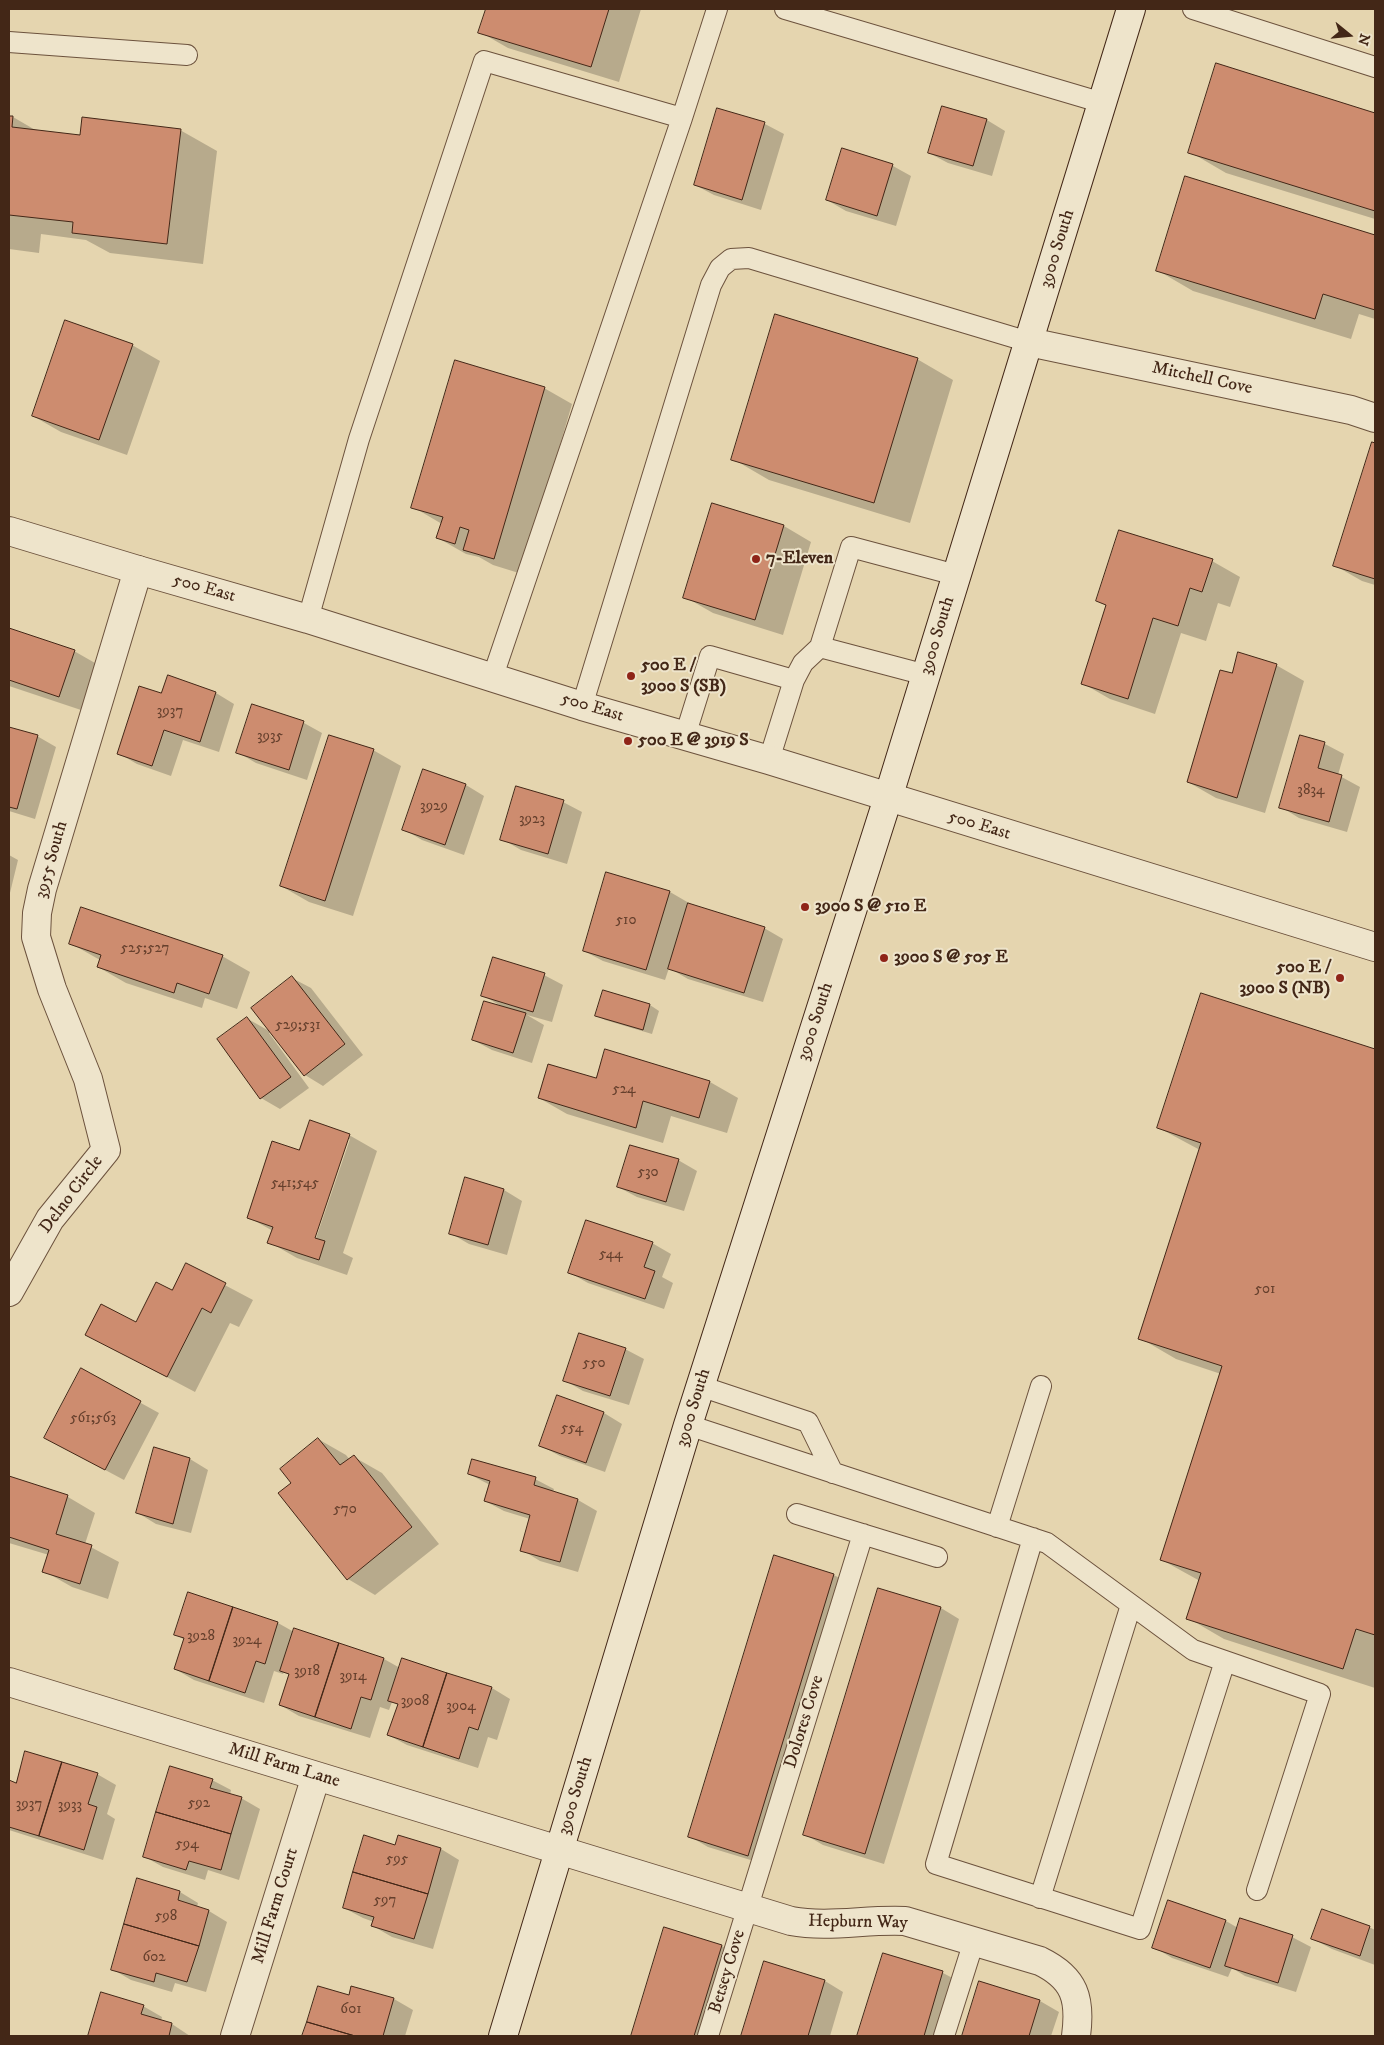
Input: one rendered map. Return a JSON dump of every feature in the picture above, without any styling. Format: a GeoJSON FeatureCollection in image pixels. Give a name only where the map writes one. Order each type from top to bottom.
{"type":"FeatureCollection","features":[{"type":"Feature","properties":{"kind":"street","name":"3900 South"},"geometry":{"type":"LineString","coordinates":[[503,2036],[700,1386],[888,798],[1132,9]]}},
{"type":"Feature","properties":{"kind":"street","name":"Mitchell Cove"},"geometry":{"type":"LineString","coordinates":[[1029,342],[1351,410],[1375,418]]}},
{"type":"Feature","properties":{"kind":"street","name":"500 East"},"geometry":{"type":"LineString","coordinates":[[9,530],[138,570],[308,619],[493,676],[582,706],[769,760],[1375,947]]}},
{"type":"Feature","properties":{"kind":"street","name":"3955 South"},"geometry":{"type":"LineString","coordinates":[[106,1150],[88,1079],[52,989],[36,936],[37,913],[42,889],[138,570]]}},
{"type":"Feature","properties":{"kind":"street","name":"Delno Circle"},"geometry":{"type":"LineString","coordinates":[[9,1292],[50,1219],[106,1150]]}},
{"type":"Feature","properties":{"kind":"street","name":"Mill Farm Lane"},"geometry":{"type":"LineString","coordinates":[[9,1682],[559,1851]]}},
{"type":"Feature","properties":{"kind":"street","name":"Mill Farm Court"},"geometry":{"type":"LineString","coordinates":[[236,2036],[316,1776]]}},
{"type":"Feature","properties":{"kind":"street","name":"Hepburn Way"},"geometry":{"type":"LineString","coordinates":[[559,1851],[748,1909],[807,1924],[905,1920],[1040,1961],[1054,1968],[1065,1977],[1073,1989],[1078,2002],[1076,2036]]}},
{"type":"Feature","properties":{"kind":"lane"},"geometry":{"type":"LineString","coordinates":[[493,676],[682,118],[717,9]]}},
{"type":"Feature","properties":{"kind":"lane"},"geometry":{"type":"LineString","coordinates":[[785,9],[1103,103]]}},
{"type":"Feature","properties":{"kind":"lane"},"geometry":{"type":"LineString","coordinates":[[1193,9],[1375,67]]}},
{"type":"Feature","properties":{"kind":"lane"},"geometry":{"type":"LineString","coordinates":[[9,42],[187,54]]}},
{"type":"Feature","properties":{"kind":"lane"},"geometry":{"type":"LineString","coordinates":[[308,619],[359,439],[484,61],[682,118]]}},
{"type":"Feature","properties":{"kind":"lane"},"geometry":{"type":"LineString","coordinates":[[582,706],[711,285],[720,268],[731,259],[750,258],[1029,342]]}},
{"type":"Feature","properties":{"kind":"lane"},"geometry":{"type":"LineString","coordinates":[[769,760],[794,680],[803,663],[820,647],[851,548],[956,575]]}},
{"type":"Feature","properties":{"kind":"lane"},"geometry":{"type":"LineString","coordinates":[[820,647],[926,676]]}},
{"type":"Feature","properties":{"kind":"lane"},"geometry":{"type":"LineString","coordinates":[[685,736],[710,656],[794,680]]}},
{"type":"Feature","properties":{"kind":"lane"},"geometry":{"type":"LineString","coordinates":[[700,1386],[808,1422],[833,1473]]}},
{"type":"Feature","properties":{"kind":"lane"},"geometry":{"type":"LineString","coordinates":[[997,1527],[1041,1386]]}},
{"type":"Feature","properties":{"kind":"lane"},"geometry":{"type":"LineString","coordinates":[[688,1426],[1048,1543],[1193,1650],[1320,1694],[1257,1890]]}},
{"type":"Feature","properties":{"kind":"lane"},"geometry":{"type":"LineString","coordinates":[[797,1514],[937,1557]]}},
{"type":"Feature","properties":{"kind":"lane","name":"Dolores Cove"},"geometry":{"type":"LineString","coordinates":[[748,1909],[863,1534]]}},
{"type":"Feature","properties":{"kind":"lane"},"geometry":{"type":"LineString","coordinates":[[1033,1538],[936,1864],[1140,1929],[1225,1661]]}},
{"type":"Feature","properties":{"kind":"lane"},"geometry":{"type":"LineString","coordinates":[[1040,1898],[1131,1605]]}},
{"type":"Feature","properties":{"kind":"lane","name":"Betsey Cove"},"geometry":{"type":"LineString","coordinates":[[708,2036],[748,1909]]}},
{"type":"Feature","properties":{"kind":"lane"},"geometry":{"type":"LineString","coordinates":[[944,2036],[974,1941]]}},
{"type":"Feature","properties":{"kind":"building"},"geometry":{"type":"Polygon","coordinates":[[[486,9],[609,9],[591,67],[478,33],[486,9]]]}},
{"type":"Feature","properties":{"kind":"building"},"geometry":{"type":"Polygon","coordinates":[[[1216,63],[1375,113],[1375,211],[1188,153],[1216,63]]]}},
{"type":"Feature","properties":{"kind":"building"},"geometry":{"type":"Polygon","coordinates":[[[942,106],[987,119],[973,166],[928,153],[942,106]]]}},
{"type":"Feature","properties":{"kind":"building"},"geometry":{"type":"Polygon","coordinates":[[[717,108],[765,122],[742,200],[694,185],[717,108]]]}},
{"type":"Feature","properties":{"kind":"building"},"geometry":{"type":"Polygon","coordinates":[[[9,116],[13,116],[12,127],[80,135],[82,117],[181,129],[167,244],[72,233],[73,222],[9,215],[9,116]]]}},
{"type":"Feature","properties":{"kind":"building"},"geometry":{"type":"Polygon","coordinates":[[[842,148],[893,164],[877,216],[826,200],[842,148]]]}},
{"type":"Feature","properties":{"kind":"building"},"geometry":{"type":"Polygon","coordinates":[[[1185,176],[1375,235],[1375,310],[1323,294],[1315,319],[1156,271],[1185,176]]]}},
{"type":"Feature","properties":{"kind":"building"},"geometry":{"type":"Polygon","coordinates":[[[775,314],[918,358],[874,503],[731,460],[775,314]]]}},
{"type":"Feature","properties":{"kind":"building"},"geometry":{"type":"Polygon","coordinates":[[[65,320],[133,344],[99,440],[32,416],[65,320]]]}},
{"type":"Feature","properties":{"kind":"building"},"geometry":{"type":"Polygon","coordinates":[[[455,360],[545,387],[494,559],[463,550],[469,530],[460,527],[455,544],[436,538],[443,517],[411,508],[455,360]]]}},
{"type":"Feature","properties":{"kind":"building"},"geometry":{"type":"Polygon","coordinates":[[[1372,442],[1375,443],[1375,579],[1333,566],[1372,442]]]}},
{"type":"Feature","properties":{"kind":"building"},"geometry":{"type":"Polygon","coordinates":[[[712,503],[784,525],[755,620],[683,598],[712,503]]]}},
{"type":"Feature","properties":{"kind":"building"},"geometry":{"type":"Polygon","coordinates":[[[1119,530],[1213,559],[1202,592],[1190,588],[1178,626],[1153,618],[1128,699],[1081,684],[1106,605],[1096,601],[1119,530]]]}},
{"type":"Feature","properties":{"kind":"building"},"geometry":{"type":"Polygon","coordinates":[[[9,628],[75,650],[59,697],[9,680],[9,628]]]}},
{"type":"Feature","properties":{"kind":"building"},"geometry":{"type":"Polygon","coordinates":[[[1238,652],[1277,664],[1237,798],[1187,782],[1220,670],[1232,673],[1238,652]]]}},
{"type":"Feature","properties":{"kind":"building"},"geometry":{"type":"Polygon","coordinates":[[[168,675],[216,692],[200,742],[164,730],[152,766],[117,754],[139,686],[161,693],[168,675]]]}},
{"type":"Feature","properties":{"kind":"building"},"geometry":{"type":"Polygon","coordinates":[[[252,704],[304,721],[289,770],[236,753],[252,704]]]}},
{"type":"Feature","properties":{"kind":"building"},"geometry":{"type":"Polygon","coordinates":[[[9,727],[38,735],[17,809],[9,807],[9,727]]]}},
{"type":"Feature","properties":{"kind":"building"},"geometry":{"type":"Polygon","coordinates":[[[329,735],[374,749],[325,901],[280,886],[329,735]]]}},
{"type":"Feature","properties":{"kind":"building"},"geometry":{"type":"Polygon","coordinates":[[[1300,735],[1325,742],[1318,768],[1342,775],[1329,822],[1279,808],[1300,735]]]}},
{"type":"Feature","properties":{"kind":"building"},"geometry":{"type":"Polygon","coordinates":[[[423,769],[466,784],[445,845],[402,830],[423,769]]]}},
{"type":"Feature","properties":{"kind":"building"},"geometry":{"type":"Polygon","coordinates":[[[516,786],[564,800],[548,854],[500,840],[516,786]]]}},
{"type":"Feature","properties":{"kind":"building"},"geometry":{"type":"Polygon","coordinates":[[[606,872],[670,891],[646,970],[583,951],[606,872]]]}},
{"type":"Feature","properties":{"kind":"building"},"geometry":{"type":"Polygon","coordinates":[[[688,903],[765,927],[744,993],[668,969],[688,903]]]}},
{"type":"Feature","properties":{"kind":"building"},"geometry":{"type":"Polygon","coordinates":[[[81,907],[223,955],[209,994],[177,983],[174,993],[97,967],[101,955],[69,944],[81,907]]]}},
{"type":"Feature","properties":{"kind":"building"},"geometry":{"type":"Polygon","coordinates":[[[493,957],[545,973],[533,1012],[481,996],[493,957]]]}},
{"type":"Feature","properties":{"kind":"building"},"geometry":{"type":"Polygon","coordinates":[[[292,976],[345,1044],[304,1076],[251,1008],[292,976]]]}},
{"type":"Feature","properties":{"kind":"building"},"geometry":{"type":"Polygon","coordinates":[[[603,990],[650,1004],[643,1030],[595,1016],[603,990]]]}},
{"type":"Feature","properties":{"kind":"building"},"geometry":{"type":"Polygon","coordinates":[[[1201,993],[1375,1049],[1375,1635],[1356,1629],[1343,1669],[1186,1619],[1201,1573],[1160,1560],[1222,1366],[1138,1339],[1201,1143],[1157,1128],[1201,993]]]}},
{"type":"Feature","properties":{"kind":"building"},"geometry":{"type":"Polygon","coordinates":[[[484,1001],[526,1013],[513,1053],[472,1040],[484,1001]]]}},
{"type":"Feature","properties":{"kind":"building"},"geometry":{"type":"Polygon","coordinates":[[[247,1017],[291,1077],[260,1099],[217,1039],[247,1017]]]}},
{"type":"Feature","properties":{"kind":"building"},"geometry":{"type":"Polygon","coordinates":[[[605,1049],[710,1081],[699,1118],[643,1101],[636,1128],[538,1098],[548,1064],[596,1078],[605,1049]]]}},
{"type":"Feature","properties":{"kind":"building"},"geometry":{"type":"Polygon","coordinates":[[[310,1120],[350,1134],[315,1238],[325,1241],[319,1260],[267,1243],[273,1227],[247,1218],[272,1141],[299,1150],[310,1120]]]}},
{"type":"Feature","properties":{"kind":"building"},"geometry":{"type":"Polygon","coordinates":[[[630,1145],[679,1159],[666,1202],[617,1187],[630,1145]]]}},
{"type":"Feature","properties":{"kind":"building"},"geometry":{"type":"Polygon","coordinates":[[[465,1177],[504,1189],[488,1245],[449,1234],[465,1177]]]}},
{"type":"Feature","properties":{"kind":"building"},"geometry":{"type":"Polygon","coordinates":[[[586,1220],[653,1242],[644,1267],[655,1271],[645,1299],[568,1273],[586,1220]]]}},
{"type":"Feature","properties":{"kind":"building"},"geometry":{"type":"Polygon","coordinates":[[[186,1263],[226,1283],[211,1313],[202,1308],[167,1377],[85,1335],[101,1304],[136,1322],[156,1282],[172,1290],[186,1263]]]}},
{"type":"Feature","properties":{"kind":"building"},"geometry":{"type":"Polygon","coordinates":[[[579,1333],[626,1348],[610,1396],[563,1381],[579,1333]]]}},
{"type":"Feature","properties":{"kind":"building"},"geometry":{"type":"Polygon","coordinates":[[[81,1368],[141,1401],[105,1470],[44,1438],[81,1368]]]}},
{"type":"Feature","properties":{"kind":"building"},"geometry":{"type":"Polygon","coordinates":[[[557,1395],[604,1412],[586,1463],[539,1446],[557,1395]]]}},
{"type":"Feature","properties":{"kind":"building"},"geometry":{"type":"Polygon","coordinates":[[[318,1438],[340,1465],[354,1455],[412,1527],[347,1580],[278,1493],[291,1483],[280,1469],[318,1438]]]}},
{"type":"Feature","properties":{"kind":"building"},"geometry":{"type":"Polygon","coordinates":[[[154,1447],[190,1458],[173,1524],[136,1513],[154,1447]]]}},
{"type":"Feature","properties":{"kind":"building"},"geometry":{"type":"Polygon","coordinates":[[[472,1459],[536,1477],[534,1485],[578,1499],[560,1562],[520,1551],[530,1515],[484,1501],[490,1481],[468,1474],[472,1459]]]}},
{"type":"Feature","properties":{"kind":"building"},"geometry":{"type":"Polygon","coordinates":[[[9,1476],[68,1495],[56,1534],[92,1545],[80,1584],[42,1572],[49,1550],[9,1537],[9,1476]]]}},
{"type":"Feature","properties":{"kind":"building"},"geometry":{"type":"Polygon","coordinates":[[[774,1555],[834,1574],[748,1856],[688,1837],[774,1555]]]}},
{"type":"Feature","properties":{"kind":"building"},"geometry":{"type":"Polygon","coordinates":[[[878,1588],[941,1607],[865,1854],[803,1835],[878,1588]]]}},
{"type":"Feature","properties":{"kind":"building"},"geometry":{"type":"Polygon","coordinates":[[[188,1592],[233,1607],[209,1681],[174,1669],[184,1638],[174,1635],[188,1592]]]}},
{"type":"Feature","properties":{"kind":"building"},"geometry":{"type":"Polygon","coordinates":[[[233,1607],[278,1622],[265,1664],[256,1661],[245,1693],[209,1681],[233,1607]]]}},
{"type":"Feature","properties":{"kind":"building"},"geometry":{"type":"Polygon","coordinates":[[[294,1628],[339,1643],[315,1717],[279,1705],[289,1674],[280,1671],[294,1628]]]}},
{"type":"Feature","properties":{"kind":"building"},"geometry":{"type":"Polygon","coordinates":[[[339,1643],[384,1658],[371,1700],[361,1697],[351,1729],[315,1717],[339,1643]]]}},
{"type":"Feature","properties":{"kind":"building"},"geometry":{"type":"Polygon","coordinates":[[[402,1658],[447,1673],[423,1747],[387,1735],[398,1704],[388,1701],[402,1658]]]}},
{"type":"Feature","properties":{"kind":"building"},"geometry":{"type":"Polygon","coordinates":[[[447,1673],[492,1687],[478,1730],[469,1727],[459,1759],[423,1747],[447,1673]]]}},
{"type":"Feature","properties":{"kind":"building"},"geometry":{"type":"Polygon","coordinates":[[[25,1751],[62,1762],[39,1836],[9,1827],[9,1780],[16,1783],[25,1751]]]}},
{"type":"Feature","properties":{"kind":"building"},"geometry":{"type":"Polygon","coordinates":[[[62,1762],[98,1773],[88,1804],[97,1807],[84,1850],[39,1836],[62,1762]]]}},
{"type":"Feature","properties":{"kind":"building"},"geometry":{"type":"Polygon","coordinates":[[[170,1766],[213,1779],[210,1788],[242,1797],[231,1834],[156,1812],[170,1766]]]}},
{"type":"Feature","properties":{"kind":"building"},"geometry":{"type":"Polygon","coordinates":[[[156,1812],[231,1834],[221,1870],[189,1861],[186,1870],[143,1857],[156,1812]]]}},
{"type":"Feature","properties":{"kind":"building"},"geometry":{"type":"Polygon","coordinates":[[[364,1835],[395,1845],[398,1835],[441,1848],[428,1894],[353,1872],[364,1835]]]}},
{"type":"Feature","properties":{"kind":"building"},"geometry":{"type":"Polygon","coordinates":[[[353,1872],[428,1894],[414,1939],[371,1926],[374,1917],[343,1908],[353,1872]]]}},
{"type":"Feature","properties":{"kind":"building"},"geometry":{"type":"Polygon","coordinates":[[[137,1878],[180,1891],[178,1900],[209,1910],[199,1946],[124,1924],[137,1878]]]}},
{"type":"Feature","properties":{"kind":"building"},"geometry":{"type":"Polygon","coordinates":[[[1168,1900],[1226,1920],[1210,1968],[1152,1948],[1168,1900]]]}},
{"type":"Feature","properties":{"kind":"building"},"geometry":{"type":"Polygon","coordinates":[[[1322,1909],[1370,1926],[1360,1956],[1311,1939],[1322,1909]]]}},
{"type":"Feature","properties":{"kind":"building"},"geometry":{"type":"Polygon","coordinates":[[[1240,1918],[1293,1935],[1278,1983],[1225,1966],[1240,1918]]]}},
{"type":"Feature","properties":{"kind":"building"},"geometry":{"type":"Polygon","coordinates":[[[124,1924],[199,1946],[187,1982],[156,1973],[154,1982],[111,1970],[124,1924]]]}},
{"type":"Feature","properties":{"kind":"building"},"geometry":{"type":"Polygon","coordinates":[[[664,1927],[722,1945],[694,2036],[631,2036],[664,1927]]]}},
{"type":"Feature","properties":{"kind":"building"},"geometry":{"type":"Polygon","coordinates":[[[883,1953],[943,1971],[924,2036],[857,2036],[883,1953]]]}},
{"type":"Feature","properties":{"kind":"building"},"geometry":{"type":"Polygon","coordinates":[[[764,1961],[825,1980],[808,2036],[741,2036],[764,1961]]]}},
{"type":"Feature","properties":{"kind":"building"},"geometry":{"type":"Polygon","coordinates":[[[979,1981],[1040,2000],[1029,2036],[962,2036],[979,1981]]]}},
{"type":"Feature","properties":{"kind":"building"},"geometry":{"type":"Polygon","coordinates":[[[318,1986],[349,1995],[351,1986],[394,1998],[383,2036],[355,2036],[307,2022],[318,1986]]]}},
{"type":"Feature","properties":{"kind":"building"},"geometry":{"type":"Polygon","coordinates":[[[101,1992],[144,2005],[141,2014],[172,2023],[169,2036],[88,2036],[101,1992]]]}},
{"type":"Feature","properties":{"kind":"building"},"geometry":{"type":"Polygon","coordinates":[[[307,2022],[355,2036],[302,2036],[307,2022]]]}},
{"type":"Feature","properties":{"kind":"place","name":"7-Eleven"},"geometry":{"type":"Point","coordinates":[756,559]}},
{"type":"Feature","properties":{"kind":"place","name":"500 E / 3900 S (SB)"},"geometry":{"type":"Point","coordinates":[631,676]}},
{"type":"Feature","properties":{"kind":"place","name":"500 E @ 3919 S"},"geometry":{"type":"Point","coordinates":[628,741]}},
{"type":"Feature","properties":{"kind":"place","name":"3900 S @ 510 E"},"geometry":{"type":"Point","coordinates":[805,907]}},
{"type":"Feature","properties":{"kind":"place","name":"3900 S @ 505 E"},"geometry":{"type":"Point","coordinates":[884,958]}},
{"type":"Feature","properties":{"kind":"place","name":"500 E / 3900 S (NB)"},"geometry":{"type":"Point","coordinates":[1340,978]}}]}
